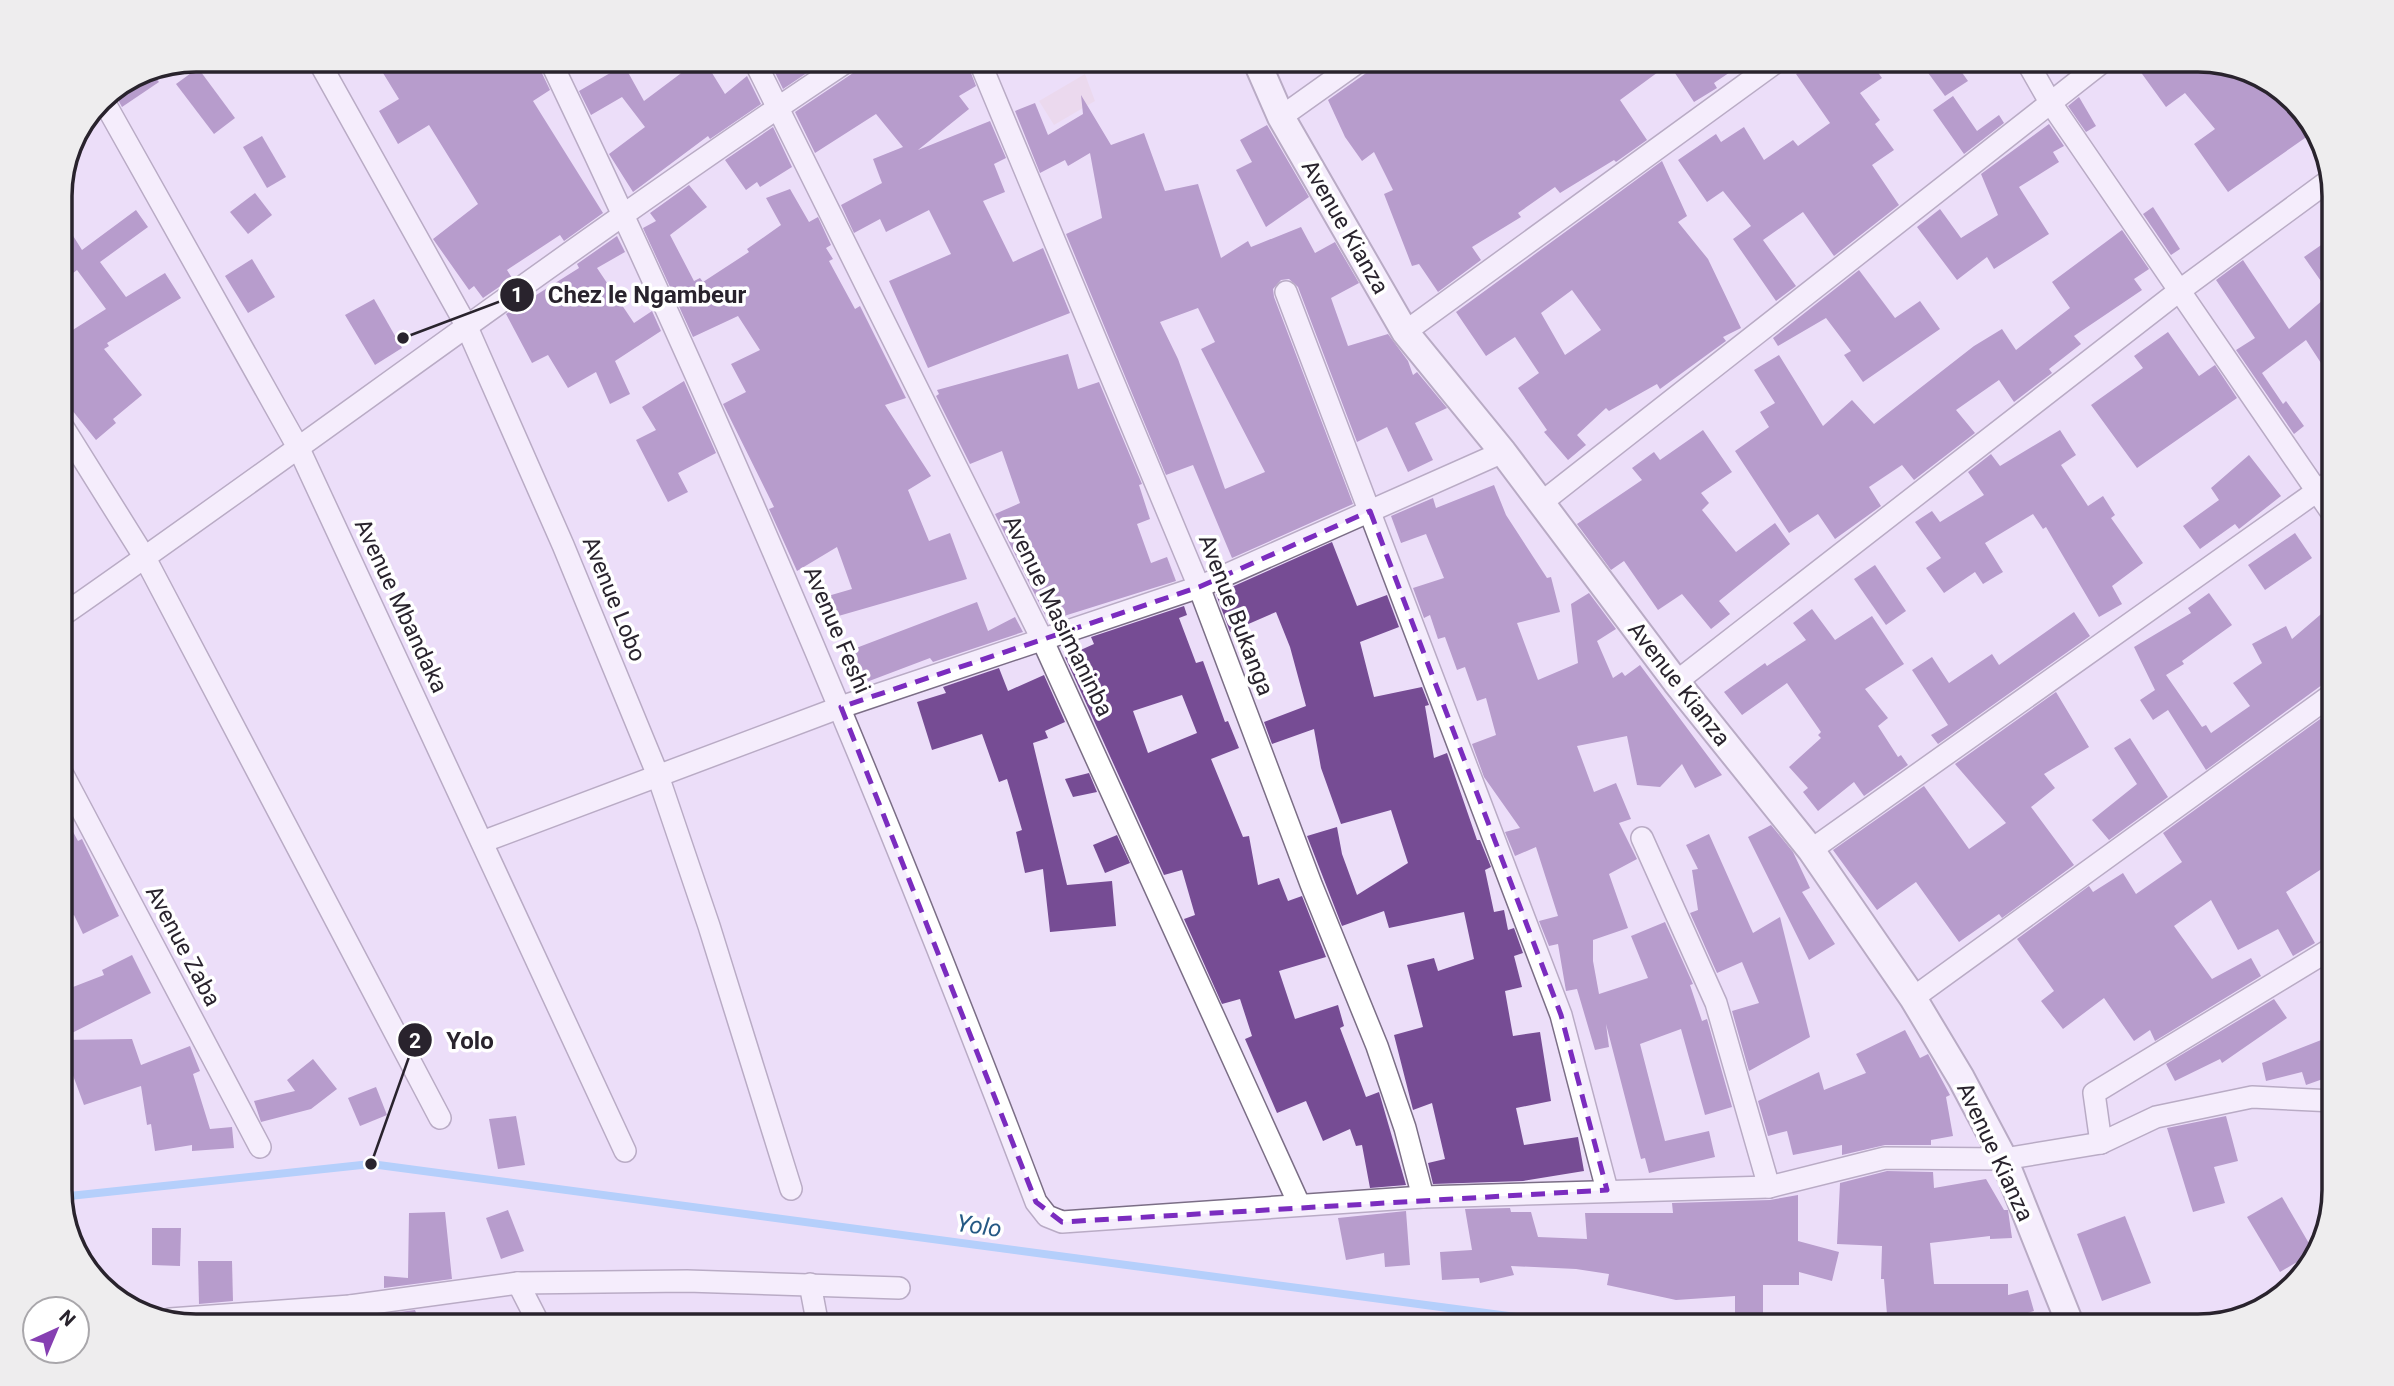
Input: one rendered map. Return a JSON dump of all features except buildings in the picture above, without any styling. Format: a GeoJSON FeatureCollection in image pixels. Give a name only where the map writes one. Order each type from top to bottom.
{"type":"FeatureCollection","features":[{"type":"Feature","properties":{"kind":"street","name":"Avenue Lobo"},"geometry":{"type":"LineString","coordinates":[[325,72],[466,325],[563,545],[657,774],[709,926],[791,1189]]}},
{"type":"Feature","properties":{"kind":"street","name":"Avenue Feshi"},"geometry":{"type":"LineString","coordinates":[[556,72],[624,214],[734,457],[841,707],[1036,1202],[1047,1216],[1062,1222],[1298,1204]]}},
{"type":"Feature","properties":{"kind":"street","name":"Avenue Masimaninba"},"geometry":{"type":"LineString","coordinates":[[760,72],[1042,639],[1298,1204]]}},
{"type":"Feature","properties":{"kind":"street"},"geometry":{"type":"LineString","coordinates":[[72,609],[299,449],[466,325],[831,72]]}},
{"type":"Feature","properties":{"kind":"street","name":"Avenue Bukanga"},"geometry":{"type":"LineString","coordinates":[[984,72],[1199,587],[1311,884],[1377,1046],[1405,1128],[1423,1197]]}},
{"type":"Feature","properties":{"kind":"street","name":"Avenue Kianza"},"geometry":{"type":"LineString","coordinates":[[1261,72],[1281,117],[1405,332],[1503,452],[1676,682],[1811,850],[1913,998],[1961,1078],[2004,1159],[2066,1314]]}},
{"type":"Feature","properties":{"kind":"street"},"geometry":{"type":"LineString","coordinates":[[1281,117],[1345,72]]}},
{"type":"Feature","properties":{"kind":"street"},"geometry":{"type":"LineString","coordinates":[[1405,332],[1762,72]]}},
{"type":"Feature","properties":{"kind":"street"},"geometry":{"type":"LineString","coordinates":[[2033,72],[2050,102],[2179,291],[2322,481]]}},
{"type":"Feature","properties":{"kind":"street"},"geometry":{"type":"LineString","coordinates":[[1541,503],[2089,72]]}},
{"type":"Feature","properties":{"kind":"street","name":"Avenue Mbandaka"},"geometry":{"type":"LineString","coordinates":[[108,108],[299,449],[625,1151]]}},
{"type":"Feature","properties":{"kind":"street"},"geometry":{"type":"LineString","coordinates":[[1676,682],[2179,291],[2322,185]]}},
{"type":"Feature","properties":{"kind":"street"},"geometry":{"type":"LineString","coordinates":[[1286,292],[1561,1015],[1607,1190]]}},
{"type":"Feature","properties":{"kind":"street"},"geometry":{"type":"LineString","coordinates":[[72,441],[145,558],[440,1118]]}},
{"type":"Feature","properties":{"kind":"street"},"geometry":{"type":"LineString","coordinates":[[482,842],[841,707],[1199,587],[1503,452]]}},
{"type":"Feature","properties":{"kind":"street"},"geometry":{"type":"LineString","coordinates":[[1811,850],[2322,489]]}},
{"type":"Feature","properties":{"kind":"street"},"geometry":{"type":"LineString","coordinates":[[1913,998],[2322,702]]}},
{"type":"Feature","properties":{"kind":"street","name":"Avenue Zaba"},"geometry":{"type":"LineString","coordinates":[[72,792],[260,1147]]}},
{"type":"Feature","properties":{"kind":"street"},"geometry":{"type":"LineString","coordinates":[[1642,838],[1716,1003],[1769,1187]]}},
{"type":"Feature","properties":{"kind":"street"},"geometry":{"type":"LineString","coordinates":[[2101,1143],[2094,1093],[2322,954]]}},
{"type":"Feature","properties":{"kind":"street"},"geometry":{"type":"LineString","coordinates":[[1298,1204],[1607,1190],[1769,1187],[1885,1158],[2004,1159],[2101,1143],[2156,1117],[2252,1097],[2322,1100]]}},
{"type":"Feature","properties":{"kind":"street"},"geometry":{"type":"LineString","coordinates":[[518,1283],[534,1314]]}},
{"type":"Feature","properties":{"kind":"street"},"geometry":{"type":"LineString","coordinates":[[247,1314],[350,1306],[518,1283],[810,1284],[899,1289]]}},
{"type":"Feature","properties":{"kind":"street"},"geometry":{"type":"LineString","coordinates":[[810,1284],[816,1314]]}},
{"type":"Feature","properties":{"kind":"street"},"geometry":{"type":"LineString","coordinates":[[350,1306],[354,1314]]}},
{"type":"Feature","properties":{"kind":"highlighted area"},"geometry":{"type":"Polygon","coordinates":[[[1370,511],[1561,1015],[1607,1190],[1062,1222],[1036,1202],[841,707],[1199,587],[1370,511]]]}},
{"type":"Feature","properties":{"kind":"shaded area"},"geometry":{"type":"Polygon","coordinates":[[[1085,74],[1095,101],[1054,125],[1039,101],[1085,74]]]}},
{"type":"Feature","properties":{"kind":"waterway","name":"Yolo"},"geometry":{"type":"LineString","coordinates":[[72,1196],[371,1164],[1493,1314]]}},
{"type":"Feature","properties":{"kind":"place","name":"Chez le Ngambeur"},"geometry":{"type":"Point","coordinates":[403,338]}},
{"type":"Feature","properties":{"kind":"place","name":"Yolo"},"geometry":{"type":"Point","coordinates":[371,1164]}}]}
